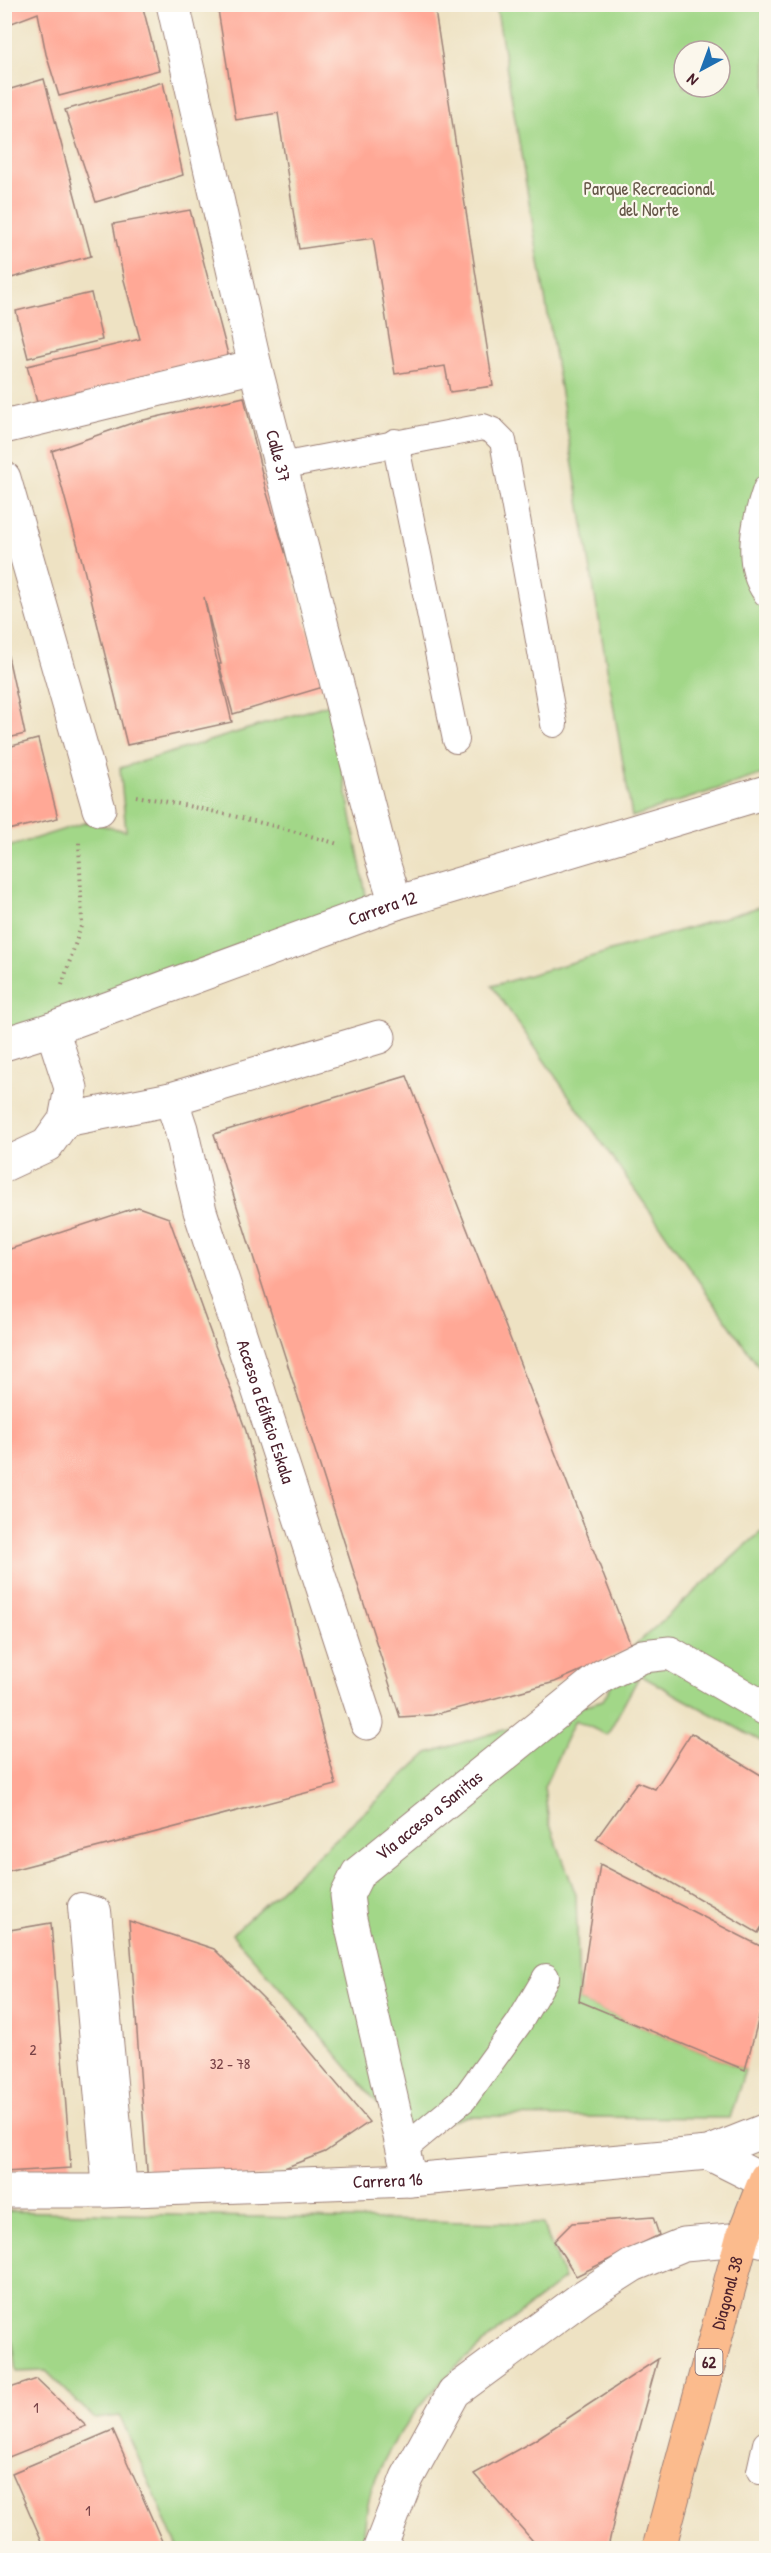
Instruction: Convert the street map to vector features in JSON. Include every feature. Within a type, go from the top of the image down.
[{"type":"main road","name":"Diagonal 38","points":[[659,2548],[754,2242],[766,2181]]},
{"type":"street","name":"Calle 37","points":[[172,4],[255,366],[382,859],[396,903]]},
{"type":"street","points":[[4,428],[255,366]]},
{"type":"street","points":[[4,478],[95,799]]},
{"type":"street","name":"Carrera 12","points":[[4,1044],[54,1037],[396,903],[766,792]]},
{"type":"street","points":[[4,1165],[47,1145],[65,1120],[71,1088],[54,1037]]},
{"type":"street","points":[[65,1120],[171,1099],[379,1037]]},
{"type":"street","name":"Acceso a Edificio Eskala","points":[[171,1099],[181,1129],[200,1211],[368,1723]]},
{"type":"street","name":"Vía acceso a Sanitas","points":[[410,2180],[405,2148],[350,1918],[347,1895],[358,1873],[602,1676],[643,1656],[670,1653],[766,1709]]},
{"type":"street","name":"Carrera 16","points":[[4,2191],[115,2190],[410,2180],[708,2153],[766,2130]]},
{"type":"street","points":[[708,2153],[766,2181]]},
{"type":"street","points":[[380,2548],[407,2478],[454,2392],[583,2297],[633,2265],[684,2244],[754,2242]]},
{"type":"lane","points":[[281,466],[395,442],[483,427],[493,430],[503,441],[554,724]]},
{"type":"lane","points":[[395,442],[456,740]]},
{"type":"lane","points":[[766,489],[759,511],[752,551],[762,588],[766,594]]},
{"type":"lane","points":[[81,1906],[98,1911],[115,2190],[81,1906]]},
{"type":"lane","points":[[405,2148],[464,2099],[519,2023],[546,1977]]},
{"type":"lane","points":[[760,2471],[766,2444]]},
{"type":"path","points":[[54,1037],[55,1003],[82,923],[81,870],[76,812],[95,799],[198,807],[263,823],[382,859]]},
{"type":"green space","name":"Parque Recreacional del Norte","points":[[496,5],[766,5],[766,773],[632,817]]},
{"type":"green space","points":[[330,704],[368,906],[5,1042],[5,848],[87,822],[126,831],[120,768]]},
{"type":"green space","points":[[766,905],[766,1377],[492,986]]},
{"type":"green space","points":[[766,1519],[766,1744],[640,1675],[607,1735],[575,1720],[544,1787],[549,1822],[576,1895],[579,2001],[745,2070],[730,2118],[468,2116],[405,2136],[232,1934],[428,1753],[603,1700],[632,1648],[764,1529]]},
{"type":"green space","points":[[4,2211],[543,2224],[564,2279],[480,2346],[429,2395],[407,2422],[388,2452],[373,2485],[367,2508],[362,2548],[178,2548],[120,2416],[95,2419],[46,2371],[17,2372],[5,2288]]},
{"type":"building","points":[[4,4],[142,4],[159,70],[59,96],[46,54],[38,13],[4,26]]},
{"type":"building","points":[[217,4],[434,4],[493,386],[450,392],[445,366],[395,374],[373,238],[299,249],[278,113],[236,120]]},
{"type":"building","points":[[44,79],[91,256],[4,280],[4,91]]},
{"type":"building","points":[[163,82],[183,175],[96,202],[65,110]]},
{"type":"building","points":[[190,210],[231,366],[40,413],[27,366],[140,339],[124,280],[113,224]]},
{"type":"building","points":[[91,293],[102,340],[28,358],[16,311]]},
{"type":"building","points":[[244,397],[266,490],[298,594],[323,687],[233,714],[204,597],[215,652],[232,722],[127,745],[82,561],[52,451],[135,422]]},
{"type":"building","points":[[4,638],[25,734],[4,739]]},
{"type":"building","points":[[38,739],[58,818],[4,831],[4,748]]},
{"type":"building","points":[[407,1076],[632,1648],[555,1682],[433,1715],[400,1717],[214,1134]]},
{"type":"building","points":[[138,1207],[169,1218],[246,1431],[336,1785],[4,1872],[4,1251]]},
{"type":"building","points":[[691,1733],[766,1778],[766,1920],[758,1933],[596,1839],[637,1782],[655,1789]]},
{"type":"building","points":[[600,1864],[766,1949],[766,1991],[745,2070],[579,2001]]},
{"type":"building","points":[[129,1921],[214,1949],[271,2006],[369,2122],[325,2152],[264,2176],[148,2184]]},
{"type":"building","points":[[51,1923],[71,2168],[4,2172],[4,1931]]},
{"type":"building","points":[[653,2217],[659,2235],[576,2276],[554,2241],[572,2223]]},
{"type":"building","points":[[658,2359],[616,2510],[608,2548],[539,2548],[474,2474],[533,2441]]},
{"type":"building","points":[[37,2379],[86,2426],[4,2459],[4,2390]]},
{"type":"building","points":[[113,2430],[165,2548],[45,2548],[12,2473]]}]
